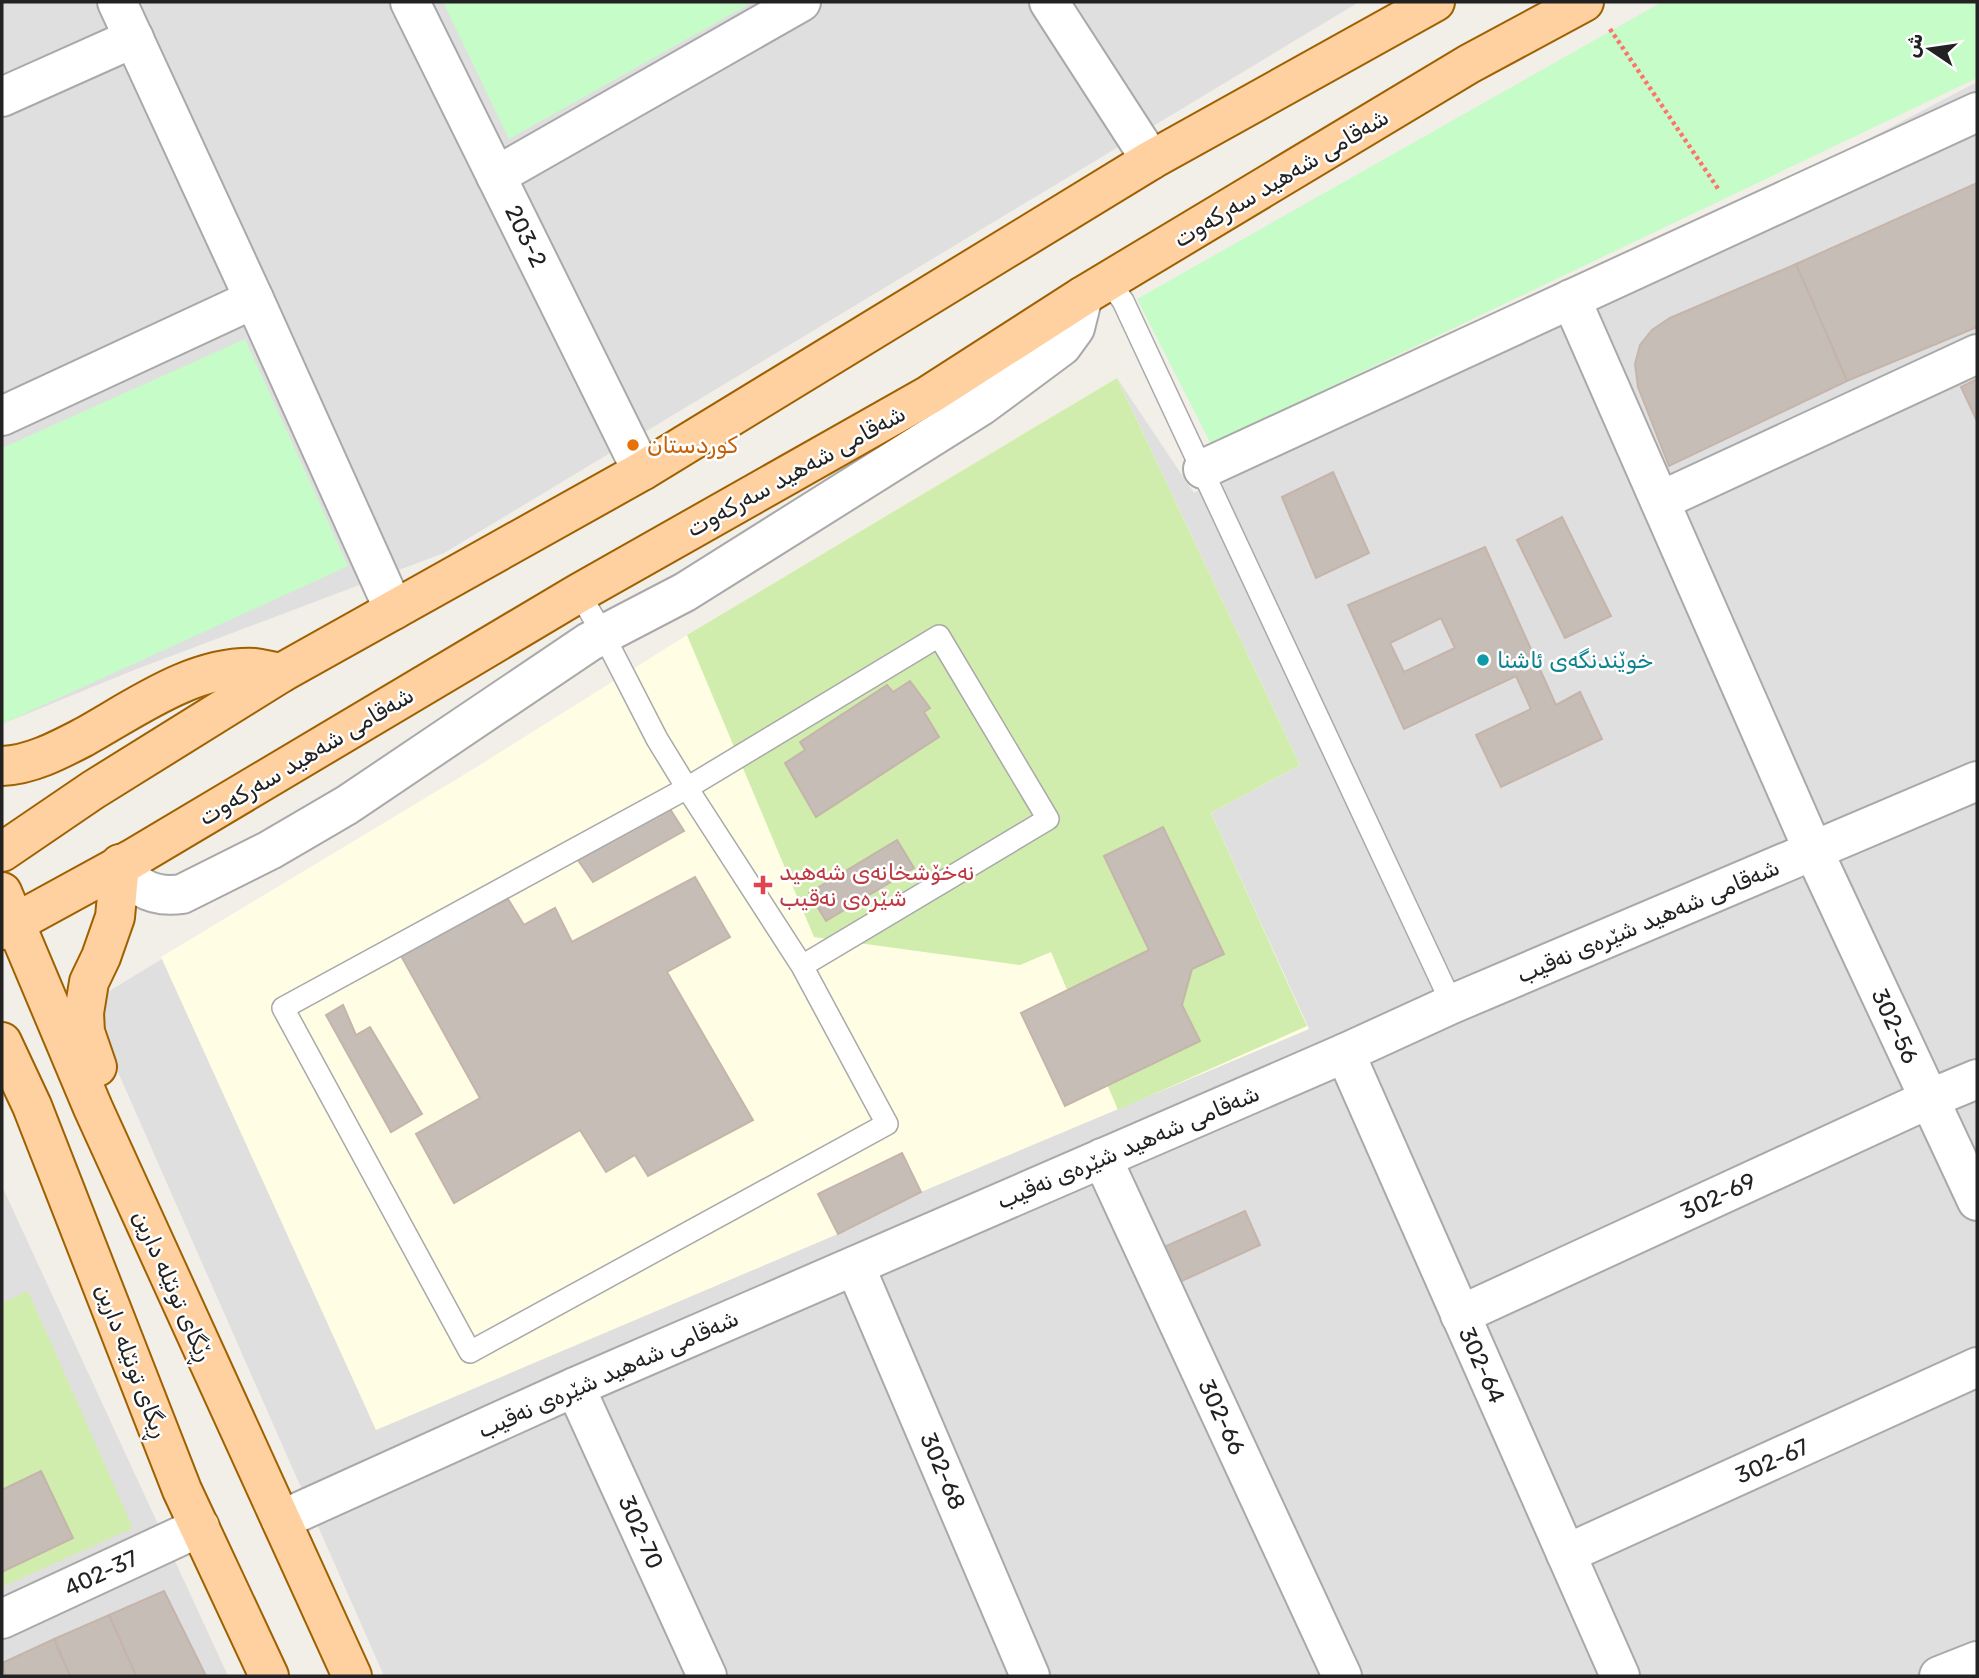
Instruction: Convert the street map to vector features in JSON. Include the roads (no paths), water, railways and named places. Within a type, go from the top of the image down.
[{"type":"main road","points":[[2,852],[93,790],[281,673],[642,471],[1151,160],[1412,7]]},
{"type":"main road","name":"شەقامی شەهید سەرکەوت","points":[[6,915],[120,864],[579,593],[929,396],[1096,289],[1469,64],[1595,12]]},
{"type":"main road","points":[[2,766],[16,765],[67,746],[177,686],[205,676],[254,668],[281,673]]},
{"type":"main road","points":[[113,1152],[118,1136],[118,1116],[90,1049],[84,1013],[89,982],[115,917],[120,864]]},
{"type":"main road","name":"ڕێگای تونێلە دارین","points":[[6,915],[352,1676]]},
{"type":"main road","name":"ڕیگای تونێلە دارین","points":[[2,1042],[11,1073],[43,1132],[182,1490],[269,1676]]},
{"type":"street","points":[[117,2],[394,610]]},
{"type":"street","name":"203-2","points":[[410,2],[642,471]]},
{"type":"street","points":[[496,176],[801,2]]},
{"type":"street","points":[[1049,2],[1151,160]]},
{"type":"street","points":[[2,97],[134,38]]},
{"type":"street","points":[[1203,469],[1977,112]]},
{"type":"street","points":[[120,864],[128,877],[152,894],[182,894],[270,850],[347,805],[603,634],[685,592],[981,406],[1062,346],[1096,289]]},
{"type":"street","points":[[2,416],[254,299]]},
{"type":"street","name":"302-56","points":[[1571,299],[1813,850],[1977,1201]]},
{"type":"street","points":[[1660,501],[1977,354]]},
{"type":"street","name":"شەقامی شەهید شێرەی نەقیب","points":[[281,1520],[575,1387],[1452,1004],[1977,781]]},
{"type":"street","name":"302-64","points":[[1345,1053],[1566,1554],[1607,1672]]},
{"type":"street","name":"302-69","points":[[1460,1315],[1977,1079]]},
{"type":"street","name":"302-66","points":[[1102,1158],[1342,1676]]},
{"type":"street","name":"302-68","points":[[855,1266],[1030,1676]]},
{"type":"street","name":"302-67","points":[[1566,1554],[1977,1367]]},
{"type":"street","name":"302-70","points":[[575,1387],[707,1676]]},
{"type":"street","name":"402-37","points":[[2,1619],[200,1527]]},
{"type":"lane","points":[[1096,289],[1123,301],[1452,1004]]},
{"type":"lane","points":[[579,593],[657,738],[687,788],[802,966],[887,1124],[470,1352],[283,1008],[687,788],[939,636],[1048,819],[802,966]]},
{"type":"place","name":"كوردستان","points":[[633,445]]},
{"type":"place","name":"خوێندنگەی ئاشنا","points":[[1483,660]]},
{"type":"place","name":"نەخۆشخانەی شەهید شێرەی نەقیب","points":[[763,885]]}]
